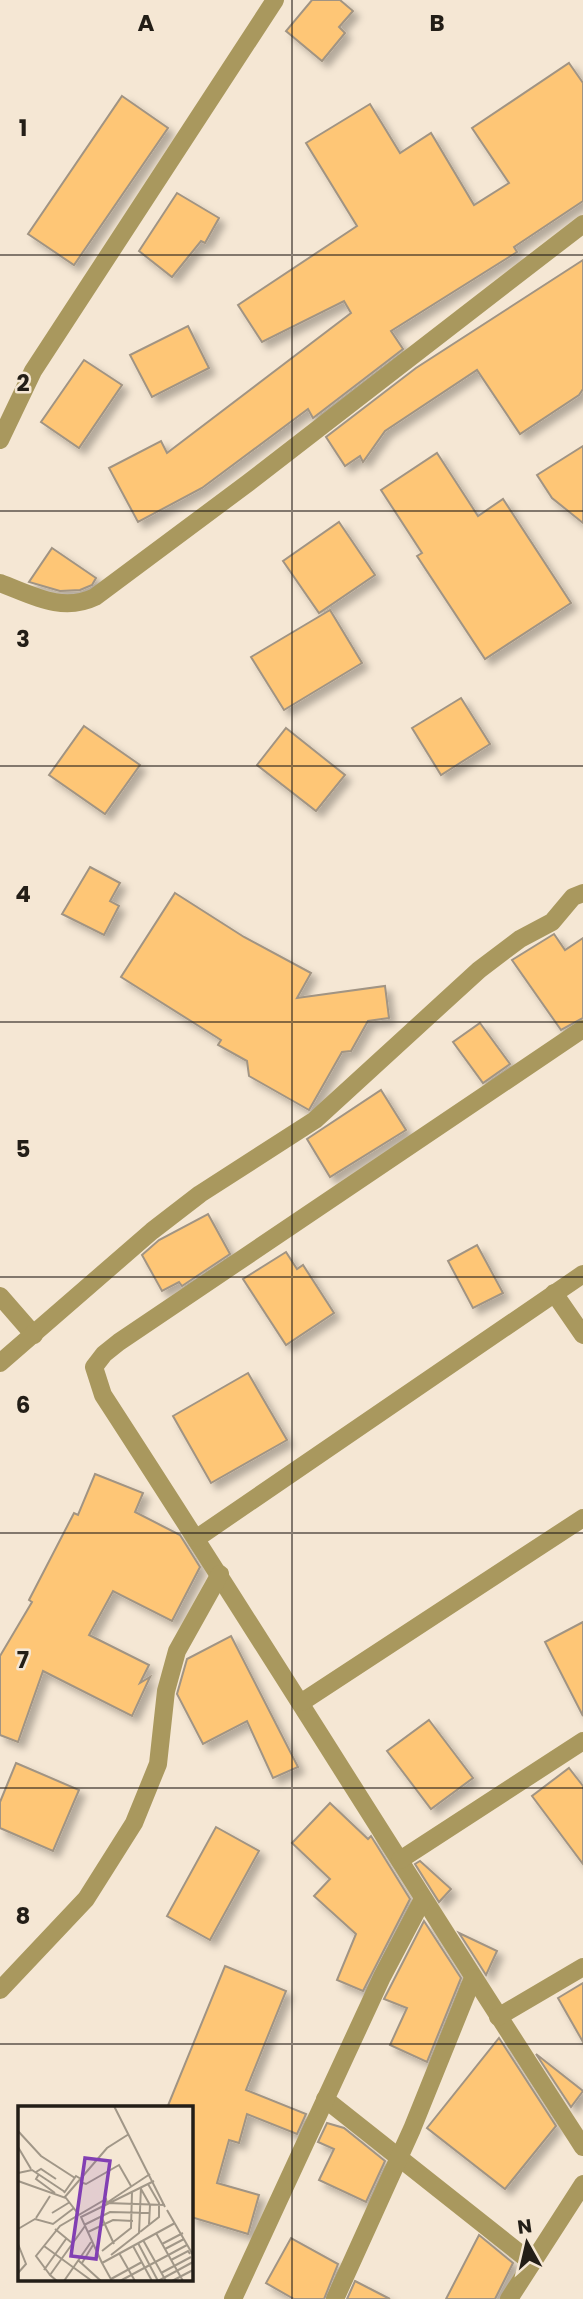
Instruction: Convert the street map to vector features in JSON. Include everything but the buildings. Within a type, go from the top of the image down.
[{"type":"street","points":[[0,440],[33,371],[275,0]]},
{"type":"street","points":[[0,583],[56,604],[71,605],[95,597],[248,484],[583,224]]},
{"type":"street","points":[[0,1363],[176,1213],[315,1120],[479,970],[520,939],[552,922],[573,897],[583,893]]},
{"type":"street","points":[[583,1029],[119,1342],[94,1367],[97,1384],[583,2147]]},
{"type":"street","points":[[197,1538],[583,1273]]},
{"type":"street","points":[[554,1293],[583,1335]]},
{"type":"street","points":[[0,1296],[34,1335]]},
{"type":"street","points":[[302,1702],[583,1518]]},
{"type":"street","points":[[0,1990],[86,1899],[134,1823],[158,1764],[166,1691],[177,1651],[220,1574]]},
{"type":"street","points":[[400,1860],[583,1741]]},
{"type":"street","points":[[233,2299],[382,1977],[423,1899]]},
{"type":"street","points":[[498,2017],[583,1967]]},
{"type":"street","points":[[335,2299],[398,2159],[473,1978]]},
{"type":"street","points":[[325,2099],[532,2263]]},
{"type":"street","points":[[509,2299],[583,2184]]}]
